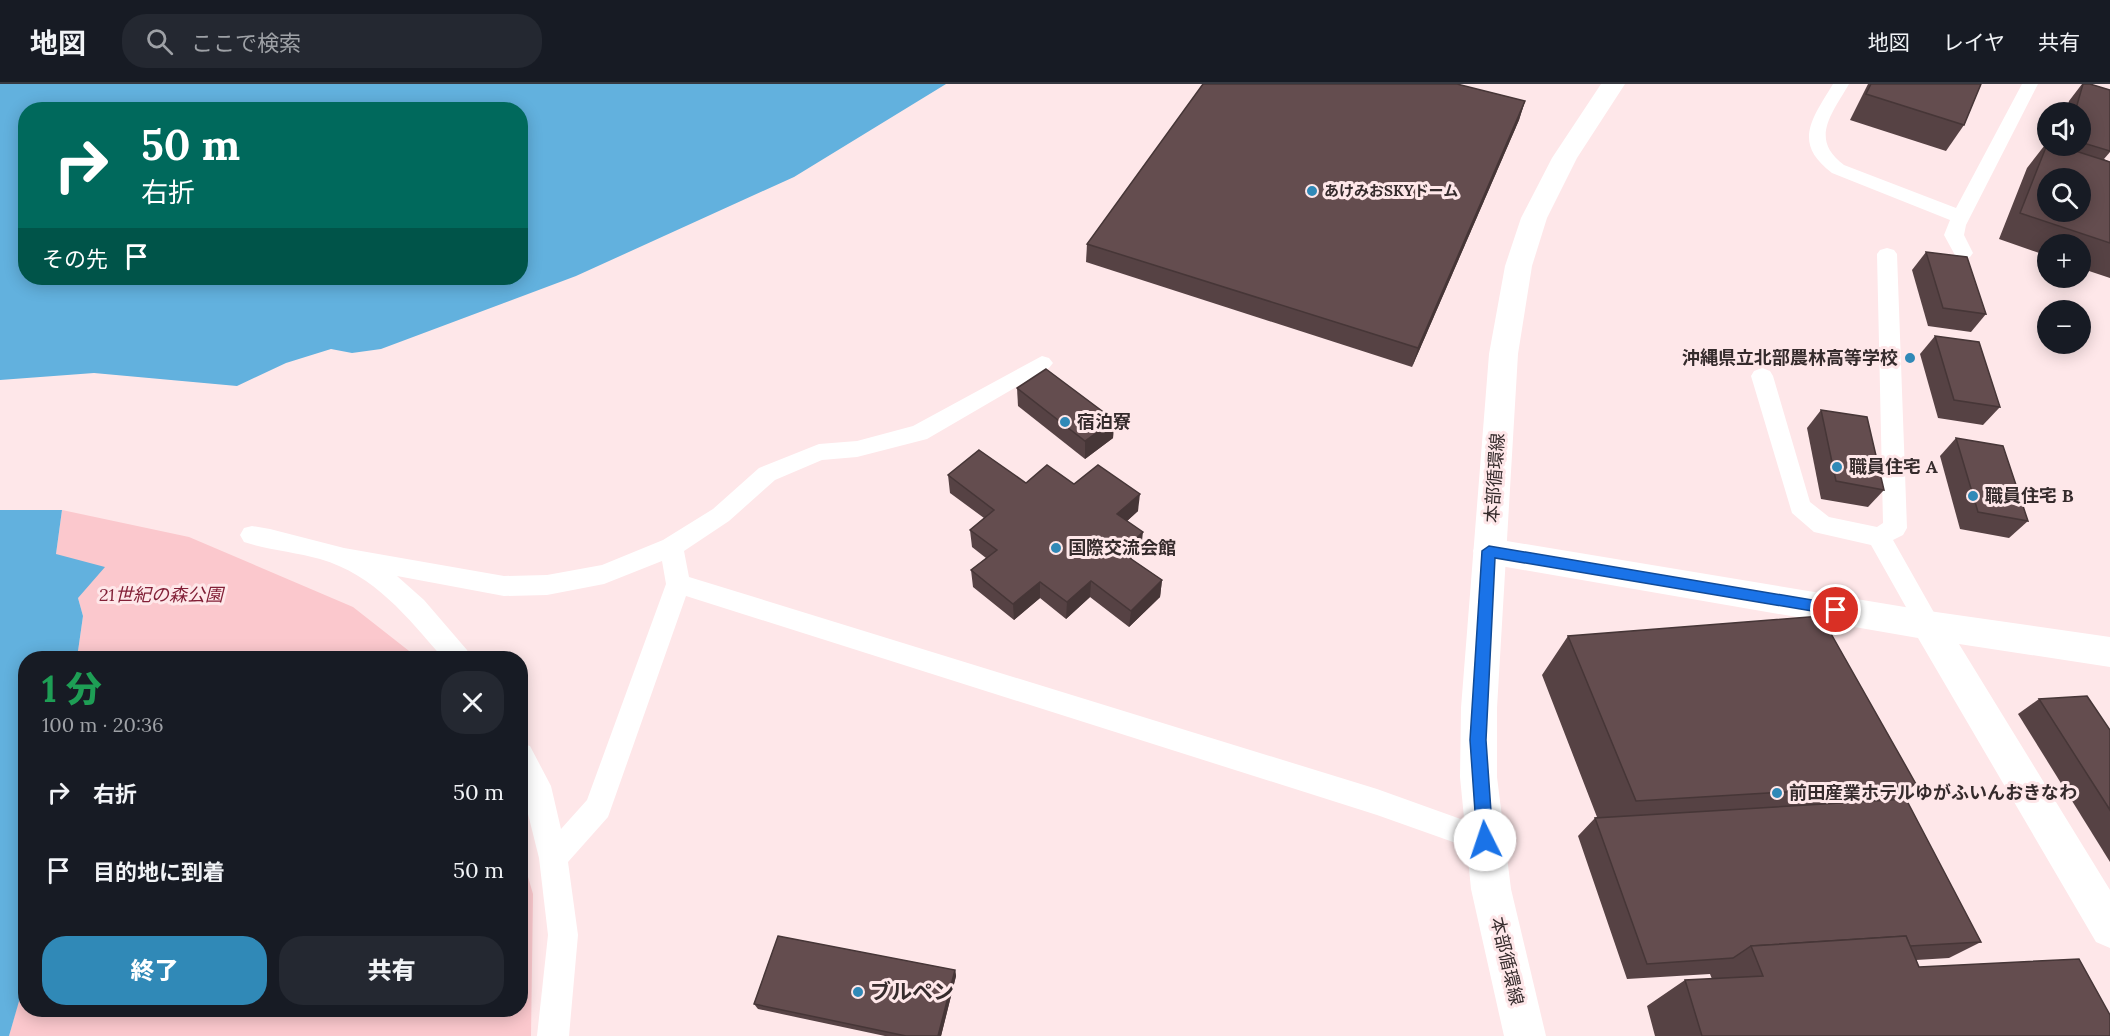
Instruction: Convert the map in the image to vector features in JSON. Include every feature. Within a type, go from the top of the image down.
[{"type":"main road","name":"本部循環線","points":[[1525,1036],[1502,950],[1485,840],[1478,740],[1504,351],[1519,263],[1527,235],[1544,198],[1580,133],[1613,84]]},
{"type":"main road","points":[[1489,551],[1929,625],[2110,652]]},
{"type":"main road","points":[[1929,625],[2110,926]]},
{"type":"lane","points":[[1841,84],[1818,126],[1816,143],[1822,157],[1838,169],[1961,217]]},
{"type":"lane","points":[[1963,253],[1954,235],[1961,217],[2030,84]]},
{"type":"lane","points":[[1762,376],[1800,507],[1822,525],[1879,537],[1895,528],[1887,254]]},
{"type":"lane","points":[[252,535],[295,542],[346,557],[504,586],[547,585],[604,574],[671,547],[722,514],[767,474],[819,452],[857,449],[919,433],[1042,363]]},
{"type":"lane","points":[[1879,537],[1929,625]]},
{"type":"lane","points":[[553,858],[598,808],[678,584],[671,547]]},
{"type":"lane","points":[[346,557],[386,580],[414,607],[452,651]]},
{"type":"lane","points":[[678,584],[1377,802],[1485,840]]},
{"type":"lane","points":[[528,770],[537,786],[553,858],[563,935],[553,1036]]},
{"type":"green space","name":"21世紀の森公園","points":[[62,510],[189,537],[353,607],[409,651],[78,651],[83,616],[78,598],[56,554]]},
{"type":"green space","points":[[528,877],[533,894],[531,1036],[9,1036],[18,1003],[18,1017],[528,1017]]},
{"type":"water","points":[[0,84],[946,84],[794,177],[576,276],[381,349],[352,353],[331,349],[286,363],[237,386],[94,373],[0,380]]},
{"type":"water","points":[[0,510],[62,510],[56,554],[105,567],[78,598],[83,616],[78,651],[18,651],[18,1005],[9,1036],[0,1036]]},
{"type":"building","name":"あけみおSKYドーム","points":[[1203,84],[1457,84],[1525,101],[1418,348],[1087,244]]},
{"type":"building","points":[[1871,84],[1981,84],[1964,125],[1866,94]]},
{"type":"building","points":[[2083,84],[2110,90],[2110,151],[2091,145],[2091,102],[2078,102]]},
{"type":"building","points":[[2042,156],[2091,156],[2110,162],[2110,243],[2091,237],[2091,234],[2083,234],[2047,222],[2091,222],[2091,168],[2038,168]]},
{"type":"building","points":[[2037,170],[2037,219],[2020,213]]},
{"type":"building","points":[[1926,252],[1967,257],[1986,314],[1943,308]]},
{"type":"building","points":[[1935,336],[1979,342],[2000,407],[1954,400]]},
{"type":"building","points":[[1046,369],[1114,420],[1085,441],[1017,388]]},
{"type":"building","points":[[1821,410],[1867,417],[1884,490],[1836,481]]},
{"type":"building","points":[[1956,438],[2003,446],[2028,521],[1978,512]]},
{"type":"building","name":"国際交流会館","points":[[979,450],[1026,483],[1047,465],[1074,484],[1098,465],[1140,494],[1117,514],[1143,532],[1121,552],[1162,580],[1131,611],[1091,581],[1067,602],[1040,582],[1013,604],[971,570],[997,550],[970,530],[994,510],[948,475]]},
{"type":"building","points":[[1821,616],[1916,784],[1636,801],[1568,636]]},
{"type":"building","points":[[2087,696],[2110,730],[2110,810],[2039,699]]},
{"type":"building","points":[[1906,799],[1981,942],[1910,946],[1906,936],[1751,946],[1733,958],[1647,964],[1595,818]]},
{"type":"building","name":"ブルペン","points":[[778,936],[955,970],[938,1036],[906,1036],[754,1004]]},
{"type":"building","points":[[1906,936],[1919,967],[2079,959],[2110,1015],[2110,1036],[1702,1036],[1685,980],[1763,976],[1751,946]]},
{"type":"place","name":"あけみおSKYドーム","points":[[1312,191]]},
{"type":"place","name":"沖縄県立北部農林高等学校","points":[[1910,358]]},
{"type":"place","name":"宿泊寮","points":[[1065,422]]},
{"type":"place","name":"職員住宅 A","points":[[1837,467]]},
{"type":"place","name":"職員住宅 B","points":[[1973,496]]},
{"type":"place","name":"国際交流会館","points":[[1056,548]]},
{"type":"place","name":"前田産業ホテルゆがふいんおきなわ","points":[[1777,793]]},
{"type":"place","name":"ブルペン","points":[[858,992]]},
{"type":"route","points":[[1485,840],[1478,740],[1489,551],[1836,610]]}]
